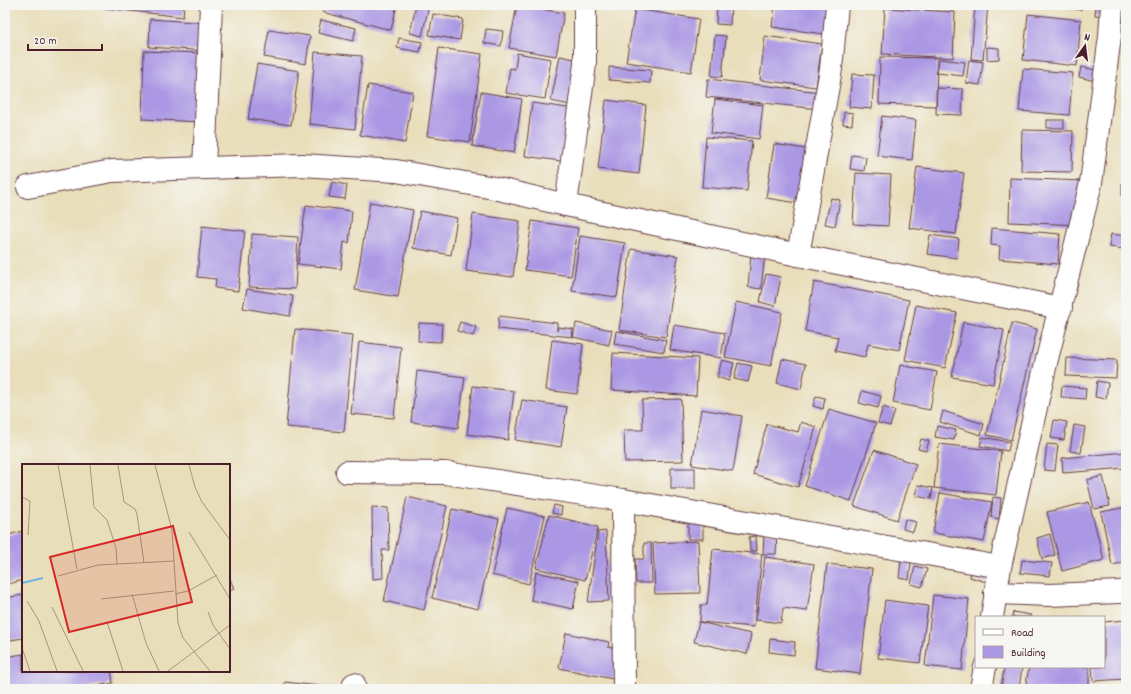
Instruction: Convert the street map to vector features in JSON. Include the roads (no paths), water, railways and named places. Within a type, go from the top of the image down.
[{"type":"street","points":[[204,168],[211,5]]},
{"type":"street","points":[[566,205],[585,64],[585,5]]},
{"type":"street","points":[[798,255],[831,69],[837,5]]},
{"type":"street","points":[[992,616],[1000,567],[1046,363],[1061,308],[1091,183],[1110,36],[1112,5]]},
{"type":"street","points":[[28,187],[112,172],[302,165],[396,171],[494,188],[798,255],[1061,308]]},
{"type":"street","points":[[347,472],[445,473],[623,500],[1000,567]]},
{"type":"street","points":[[623,500],[624,689]]},
{"type":"street","points":[[995,593],[1050,595],[1126,591]]},
{"type":"street","points":[[981,689],[984,668]]}]
